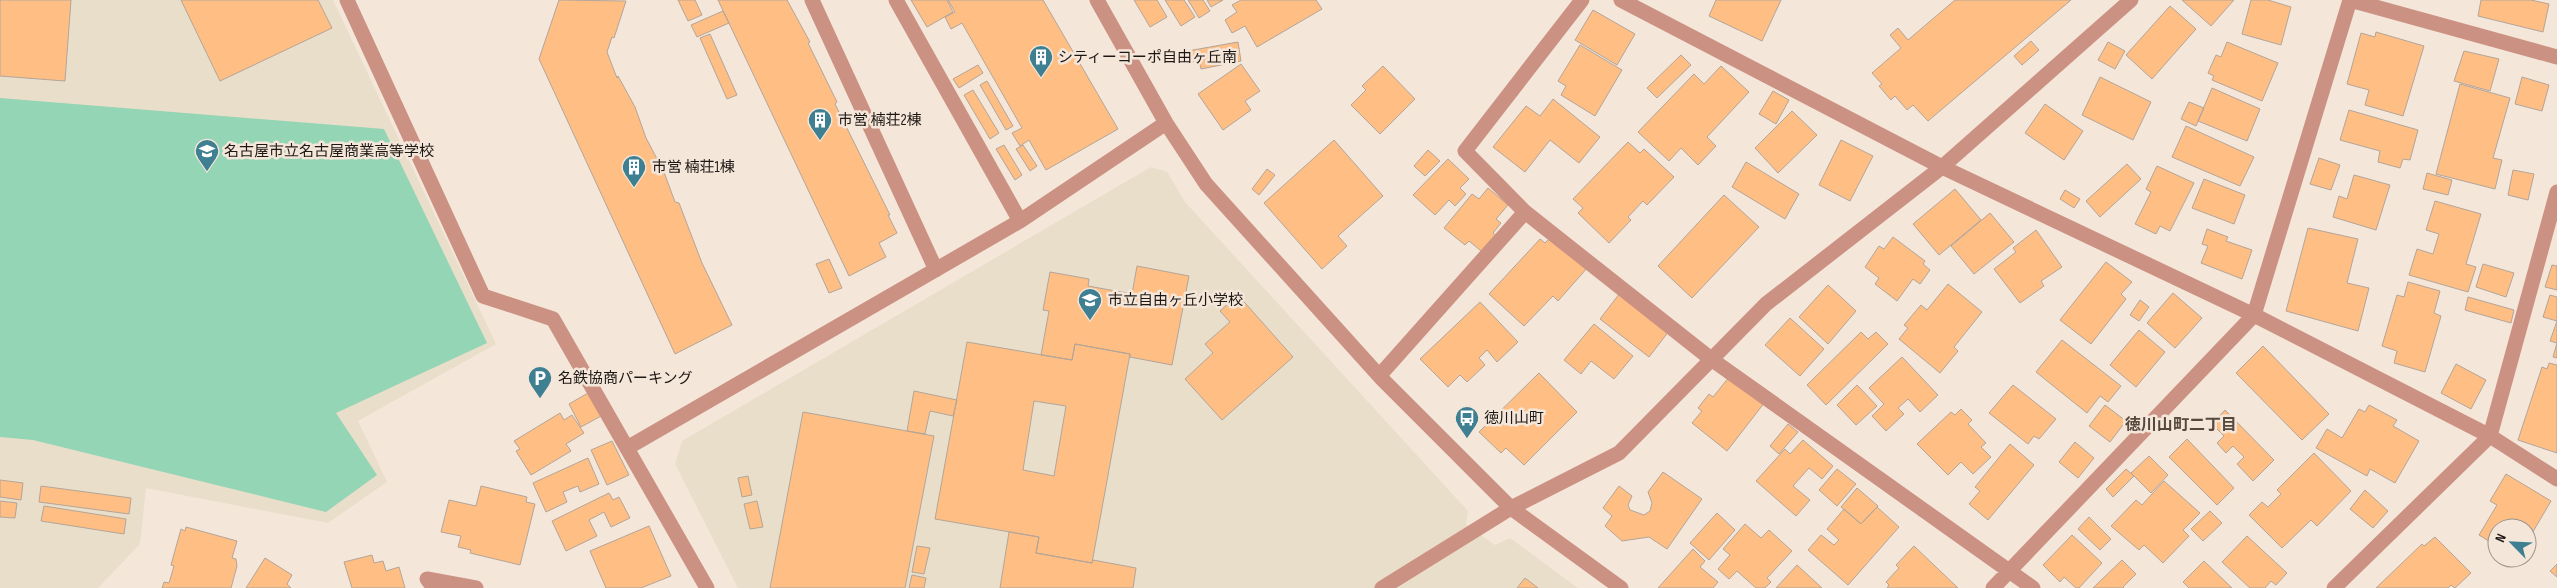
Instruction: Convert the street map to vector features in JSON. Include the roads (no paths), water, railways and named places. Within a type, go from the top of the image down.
[{"type":"street","points":[[346,0],[483,296],[553,319],[707,588]]},
{"type":"street","points":[[812,0],[936,270]]},
{"type":"street","points":[[896,0],[1020,221]]},
{"type":"street","points":[[1097,0],[1166,123],[1206,184],[1380,376],[1511,508],[1621,588]]},
{"type":"street","points":[[1582,0],[1465,151],[1525,212],[1711,360],[2011,570],[2033,588]]},
{"type":"street","points":[[1621,0],[1942,168],[2254,315],[2490,436],[2557,479]]},
{"type":"street","points":[[1382,588],[1511,508],[1619,453],[1766,304],[1942,168],[2131,0]]},
{"type":"street","points":[[1993,588],[2254,315],[2350,0],[2557,57]]},
{"type":"street","points":[[627,448],[1020,221],[1166,123]]},
{"type":"street","points":[[2334,588],[2490,436],[2557,192]]},
{"type":"street","points":[[1380,376],[1525,212]]},
{"type":"street","points":[[434,588],[427,579],[476,588]]},
{"type":"place","name":"シティーコーポ自由ヶ丘南","points":[[1041,78]]},
{"type":"place","name":"市営 楠荘2棟","points":[[820,141]]},
{"type":"place","name":"名古屋市立名古屋商業高等学校","points":[[207,172]]},
{"type":"place","name":"市営 楠荘1棟","points":[[634,188]]},
{"type":"place","name":"市立自由ヶ丘小学校","points":[[1090,321]]},
{"type":"place","name":"名鉄協商パーキング","points":[[540,399]]},
{"type":"place","name":"徳川山町","points":[[1467,439]]},
{"type":"district","name":"徳川山町二丁目","points":[[2181,425]]}]
